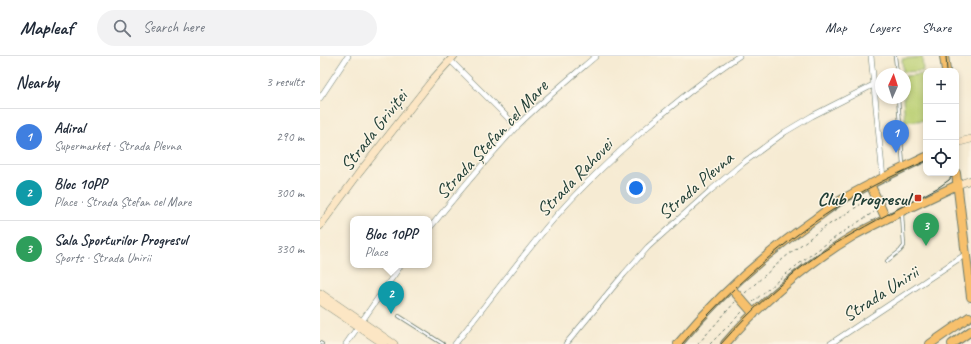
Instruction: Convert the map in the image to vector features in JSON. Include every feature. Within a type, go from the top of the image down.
[{"type":"main road","points":[[944,56],[946,68]]},
{"type":"main road","name":"Strada Griviței","points":[[320,226],[359,173],[450,57]]},
{"type":"main road","points":[[959,142],[971,139]]},
{"type":"main road","points":[[678,344],[731,288],[799,230],[843,199],[923,158]]},
{"type":"main road","points":[[956,176],[971,297]]},
{"type":"main road","points":[[725,344],[754,314],[783,288],[811,265],[852,237],[902,211],[971,180]]},
{"type":"main road","points":[[870,184],[886,219]]},
{"type":"main road","points":[[731,288],[754,314]]},
{"type":"main road","points":[[320,293],[384,344]]},
{"type":"main road","points":[[320,301],[394,344]]},
{"type":"main road","points":[[970,317],[968,324],[971,328]]},
{"type":"main road","points":[[930,344],[970,317]]},
{"type":"main road","points":[[952,344],[971,331]]},
{"type":"street","points":[[320,98],[348,56]]},
{"type":"street","name":"Strada Ștefan cel Mare","points":[[432,225],[453,199],[517,127],[556,90],[596,56]]},
{"type":"street","name":"Strada Rahovei","points":[[455,344],[536,240],[580,190],[622,149],[676,102],[704,80],[739,56]]},
{"type":"street","points":[[871,56],[883,178]]},
{"type":"street","points":[[450,57],[517,127]]},
{"type":"street","name":"Strada Plevna","points":[[566,344],[648,247],[671,224],[732,172],[768,144],[798,124],[873,85]]},
{"type":"street","name":"Strada Unirii","points":[[830,344],[966,254]]},
{"type":"street","points":[[346,344],[399,268]]},
{"type":"lane","points":[[895,56],[896,68]]},
{"type":"lane","points":[[898,104],[903,168]]},
{"type":"lane","points":[[887,261],[904,246],[902,211]]},
{"type":"lane","points":[[399,316],[443,344]]},
{"type":"path","points":[[698,344],[739,298],[784,258],[819,230],[875,196]]},
{"type":"green space","points":[[922,57],[923,71],[911,72],[911,68],[903,68],[902,59]]},
{"type":"green space","points":[[923,74],[923,120],[905,122],[904,104],[911,104],[911,75]]},
{"type":"tram line","points":[[946,56],[947,68]]},
{"type":"tram line","points":[[682,344],[719,304],[759,266],[802,231],[866,190],[923,162]]},
{"type":"tram line","points":[[721,344],[769,295],[808,262],[822,252],[880,218],[939,187],[952,176]]},
{"type":"place","name":"Adiral","points":[[896,153]]},
{"type":"place","name":"Club Progresul","points":[[918,198]]},
{"type":"place","name":"Sala Sporturilor Progresul","points":[[926,246]]},
{"type":"place","name":"Bloc 10PP","points":[[391,314]]}]
